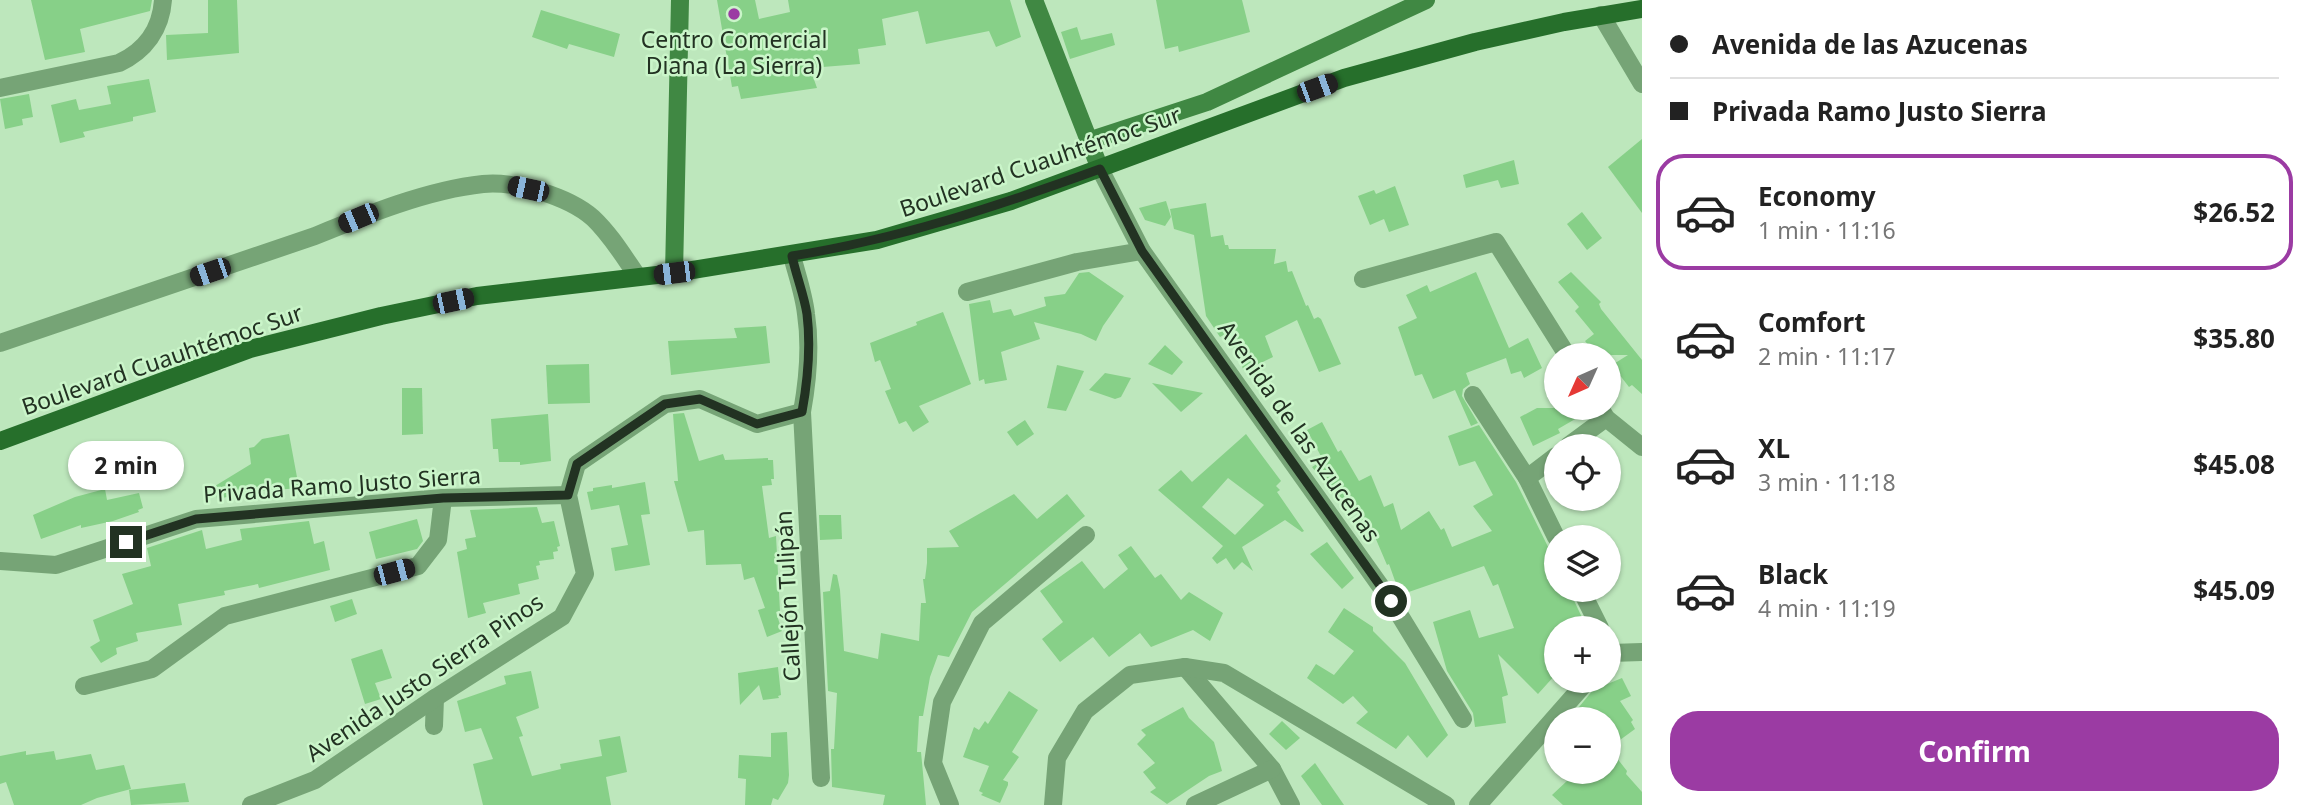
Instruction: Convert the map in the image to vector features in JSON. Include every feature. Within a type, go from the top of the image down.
[{"type":"main road","name":"Boulevard Cuauhtémoc Sur","points":[[0,441],[250,349],[381,316],[477,296],[674,273],[856,245],[1011,201],[1355,75],[1475,42],[1642,9]]},
{"type":"street","points":[[0,88],[119,63],[132,57],[151,37],[162,13],[163,0]]},
{"type":"street","points":[[674,273],[680,0]]},
{"type":"street","points":[[1034,0],[1100,169]]},
{"type":"street","points":[[1088,141],[1207,102],[1426,0]]},
{"type":"street","points":[[1601,15],[1642,84]]},
{"type":"street","name":"Avenida de las Azucenas","points":[[1100,169],[1142,251],[1391,601],[1463,719]]},
{"type":"street","points":[[0,343],[315,236],[358,218],[447,190],[485,184],[543,192],[569,202],[591,216],[608,233],[638,277]]},
{"type":"street","points":[[1363,279],[1496,242],[1559,343]]},
{"type":"street","points":[[967,292],[1077,262],[1142,251]]},
{"type":"street","points":[[568,495],[577,464],[665,404],[700,399],[757,424],[802,412],[808,376],[809,346],[806,313],[792,256]]},
{"type":"street","points":[[1473,395],[1527,478],[1550,525]]},
{"type":"street","name":"Callejón Tulipán","points":[[802,412],[821,778]]},
{"type":"street","points":[[1581,434],[1596,420]]},
{"type":"street","points":[[1611,420],[1642,447]]},
{"type":"street","points":[[1527,478],[1544,465]]},
{"type":"street","name":"Privada Ramo Justo Sierra","points":[[0,561],[56,565],[196,519],[443,498],[568,495]]},
{"type":"street","name":"Avenida Justo Sierra Pinos","points":[[251,805],[314,780],[562,617],[585,574],[568,495]]},
{"type":"street","points":[[84,686],[152,668],[225,616],[418,566],[438,540],[443,498]]},
{"type":"street","points":[[950,805],[933,763],[942,702],[982,623],[1086,535]]},
{"type":"street","points":[[1621,652],[1642,652]]},
{"type":"street","points":[[1185,667],[1272,769],[1291,805]]},
{"type":"street","points":[[1053,805],[1057,758],[1084,711],[1130,675],[1185,667],[1224,673],[1446,805]]},
{"type":"street","points":[[1478,805],[1576,693]]},
{"type":"street","points":[[434,726],[435,698]]},
{"type":"street","points":[[1195,805],[1272,769]]},
{"type":"building","points":[[31,0],[152,0],[150,11],[80,29],[85,52],[45,60]]},
{"type":"building","points":[[208,0],[237,0],[239,53],[167,60],[166,35],[208,33]]},
{"type":"building","points":[[717,0],[755,0],[759,19],[790,12],[788,0],[1010,0],[1021,37],[996,47],[989,31],[926,44],[918,11],[882,19],[886,45],[858,49],[860,64],[810,68],[817,88],[741,99],[738,86],[732,87]]},
{"type":"building","points":[[1156,0],[1242,0],[1250,32],[1179,52],[1178,46],[1165,49]]},
{"type":"building","points":[[541,10],[620,34],[614,57],[569,44],[567,49],[532,37]]},
{"type":"building","points":[[1077,27],[1081,40],[1112,33],[1115,45],[1070,59],[1061,32]]},
{"type":"building","points":[[149,79],[156,112],[133,117],[133,121],[83,132],[85,137],[60,143],[51,105],[76,99],[79,110],[111,104],[107,86]]},
{"type":"building","points":[[29,94],[33,117],[22,119],[23,125],[5,129],[0,99]]},
{"type":"building","points":[[1642,139],[1642,213],[1608,167]]},
{"type":"building","points":[[1514,160],[1519,184],[1501,188],[1498,180],[1466,188],[1463,175]]},
{"type":"building","points":[[1395,186],[1409,225],[1389,232],[1384,219],[1370,225],[1358,196],[1374,190],[1376,194]]},
{"type":"building","points":[[1166,201],[1171,217],[1165,226],[1145,220],[1139,208]]},
{"type":"building","points":[[1206,203],[1211,237],[1223,235],[1225,245],[1228,245],[1229,249],[1276,249],[1274,264],[1286,261],[1288,272],[1292,271],[1306,306],[1308,305],[1314,319],[1321,319],[1341,364],[1319,372],[1297,320],[1265,336],[1273,357],[1244,371],[1227,333],[1220,337],[1206,316],[1194,235],[1174,229],[1170,209]]},
{"type":"building","points":[[1582,212],[1602,238],[1587,250],[1567,224]]},
{"type":"building","points":[[1089,272],[1124,296],[1096,341],[1081,334],[1034,322],[1040,339],[1001,352],[1007,380],[985,384],[984,379],[979,381],[969,304],[990,300],[993,313],[1011,309],[1014,316],[1046,306],[1044,297],[1065,294],[1079,273]]},
{"type":"building","points":[[1476,272],[1509,348],[1528,338],[1542,368],[1524,378],[1521,371],[1511,374],[1506,358],[1466,373],[1470,384],[1463,389],[1462,396],[1478,423],[1471,426],[1455,390],[1433,399],[1422,374],[1415,376],[1398,327],[1417,318],[1406,295],[1427,285],[1430,292]]},
{"type":"building","points":[[1571,272],[1601,302],[1601,309],[1642,360],[1642,394],[1632,385],[1629,387],[1621,377],[1621,359],[1628,355],[1621,355],[1621,343],[1585,341],[1594,334],[1575,311],[1579,307],[1558,282]]},
{"type":"building","points":[[943,312],[971,384],[919,406],[929,422],[913,432],[906,421],[899,424],[885,391],[891,389],[880,360],[875,362],[870,343]]},
{"type":"building","points":[[766,326],[770,363],[671,375],[668,341],[737,338],[734,328]]},
{"type":"building","points":[[1165,345],[1183,362],[1172,375],[1148,364]]},
{"type":"building","points":[[589,364],[590,403],[548,404],[546,365]]},
{"type":"building","points":[[1057,365],[1084,371],[1066,411],[1047,408]]},
{"type":"building","points":[[1105,373],[1131,378],[1121,397],[1115,399],[1089,390]]},
{"type":"building","points":[[1152,383],[1203,393],[1181,412]]},
{"type":"building","points":[[402,388],[422,388],[423,434],[402,435]]},
{"type":"building","points":[[1537,408],[1544,408],[1544,420],[1574,420],[1558,429],[1558,434],[1544,434],[1544,441],[1533,446],[1520,417]]},
{"type":"building","points":[[684,413],[699,461],[723,454],[725,460],[773,460],[772,485],[762,486],[769,538],[776,536],[780,611],[776,612],[782,631],[767,637],[758,610],[765,608],[754,577],[744,580],[741,564],[706,565],[704,530],[688,532],[674,481],[678,481],[673,414]]},
{"type":"building","points":[[548,414],[551,461],[520,465],[520,462],[499,462],[498,449],[493,449],[491,419]]},
{"type":"building","points":[[1025,420],[1034,434],[1017,446],[1007,432]]},
{"type":"building","points":[[1322,422],[1338,452],[1341,450],[1359,481],[1371,475],[1384,507],[1393,503],[1401,530],[1429,511],[1441,530],[1444,528],[1452,547],[1492,531],[1473,506],[1493,495],[1475,461],[1459,466],[1448,436],[1479,425],[1516,482],[1544,539],[1544,602],[1575,602],[1581,616],[1544,616],[1544,687],[1538,694],[1498,654],[1508,695],[1502,697],[1506,723],[1475,727],[1473,713],[1447,671],[1433,622],[1470,610],[1479,638],[1514,628],[1498,584],[1493,586],[1484,566],[1400,595],[1389,564],[1387,565],[1375,537],[1370,539],[1351,498],[1340,503],[1312,467],[1323,460],[1307,430]]},
{"type":"building","points":[[289,434],[299,488],[252,492],[217,499],[215,486],[251,464],[249,448],[262,439]]},
{"type":"building","points":[[1246,434],[1281,481],[1276,486],[1280,490],[1277,492],[1304,531],[1285,520],[1242,547],[1253,571],[1242,562],[1234,570],[1226,558],[1217,564],[1212,558],[1223,546],[1158,490],[1181,470],[1192,482]],"holes":[[[1228,478],[1264,505],[1235,535],[1202,507]]]},
{"type":"building","points":[[645,482],[650,514],[641,515],[650,565],[615,571],[611,548],[628,545],[619,505],[591,510],[587,492],[593,491],[593,488],[612,485],[612,488]]},
{"type":"building","points":[[105,489],[107,500],[139,493],[143,508],[113,521],[81,528],[81,525],[41,539],[33,515],[75,497]]},
{"type":"building","points":[[1014,494],[1037,519],[1067,494],[1085,516],[972,612],[949,657],[938,655],[930,677],[923,716],[919,716],[917,752],[921,752],[926,805],[883,805],[885,795],[832,787],[831,749],[834,749],[837,693],[828,691],[823,592],[830,591],[833,574],[837,575],[840,590],[844,651],[878,659],[881,633],[919,641],[921,603],[926,603],[923,579],[927,548],[959,547],[949,531]]},
{"type":"building","points":[[537,507],[542,523],[554,521],[560,546],[557,547],[558,551],[553,552],[554,559],[539,561],[540,565],[536,566],[539,579],[518,584],[520,594],[483,603],[486,613],[468,618],[457,552],[467,549],[465,539],[476,537],[470,510]]},
{"type":"building","points":[[819,515],[841,515],[842,539],[820,540]]},
{"type":"building","points":[[417,519],[423,541],[417,549],[376,559],[369,532]]},
{"type":"building","points":[[309,521],[314,544],[324,541],[330,570],[259,588],[258,584],[224,591],[225,595],[178,604],[182,625],[136,633],[138,641],[116,648],[117,654],[101,663],[90,647],[100,641],[93,620],[133,604],[122,574],[151,566],[147,548],[202,530],[206,549],[242,540],[240,529]]},
{"type":"building","points":[[1327,542],[1354,578],[1342,589],[1310,554]]},
{"type":"building","points":[[1131,546],[1155,578],[1161,574],[1181,600],[1189,592],[1223,613],[1210,641],[1193,630],[1151,647],[1140,633],[1109,657],[1093,637],[1060,662],[1042,639],[1063,622],[1040,591],[1082,561],[1104,589],[1128,569],[1118,555]]},
{"type":"building","points":[[352,599],[357,614],[335,622],[330,606]]},
{"type":"building","points":[[1344,608],[1373,627],[1373,631],[1405,663],[1448,735],[1427,758],[1408,735],[1396,749],[1356,723],[1368,712],[1353,696],[1343,704],[1307,678],[1316,664],[1334,675],[1354,651],[1328,632]]},
{"type":"building","points":[[382,649],[392,678],[375,683],[381,699],[365,704],[351,659]]},
{"type":"building","points":[[778,667],[779,698],[763,700],[759,685],[740,705],[738,673]]},
{"type":"building","points":[[531,671],[539,708],[516,717],[523,736],[519,737],[532,776],[561,769],[560,764],[602,756],[599,740],[620,736],[627,772],[606,777],[611,805],[483,805],[473,764],[493,759],[481,728],[465,732],[457,701],[506,684],[504,676]]},
{"type":"building","points":[[1621,678],[1631,696],[1620,701],[1633,720],[1631,722],[1635,729],[1621,739],[1621,707],[1579,707],[1591,693],[1621,693]]},
{"type":"building","points":[[1009,691],[1038,710],[1012,752],[1019,757],[1003,780],[1008,782],[1008,785],[1000,803],[981,795],[983,793],[979,791],[989,766],[963,757],[974,727],[979,730],[985,721],[988,724]]},
{"type":"building","points":[[1183,707],[1189,718],[1214,742],[1222,771],[1209,776],[1167,804],[1150,792],[1156,788],[1143,772],[1155,763],[1137,744],[1146,735],[1141,730]]},
{"type":"building","points":[[1282,721],[1300,738],[1286,750],[1269,734]]},
{"type":"building","points":[[787,732],[788,783],[778,800],[773,798],[771,805],[745,805],[746,779],[738,778],[739,755],[771,757],[771,733]]},
{"type":"building","points":[[26,751],[26,755],[54,751],[56,760],[91,754],[96,770],[124,765],[131,789],[81,805],[14,805],[6,782],[0,784],[0,756]]},
{"type":"building","points":[[1315,763],[1344,805],[1322,805],[1301,776]]},
{"type":"building","points":[[1621,763],[1627,771],[1626,774],[1642,792],[1642,805],[1563,805],[1552,795],[1564,784],[1621,784]]},
{"type":"building","points":[[185,783],[189,802],[131,805],[129,790]]},
{"type":"place","name":"Centro Comercial Diana (La Sierra)","points":[[734,14]]},
{"type":"route","points":[[126,542],[196,519],[443,498],[568,495],[577,464],[665,404],[700,399],[757,424],[802,412],[808,376],[809,346],[806,313],[792,256],[877,240],[949,220],[1100,169],[1125,223],[1142,251],[1391,601]]}]
